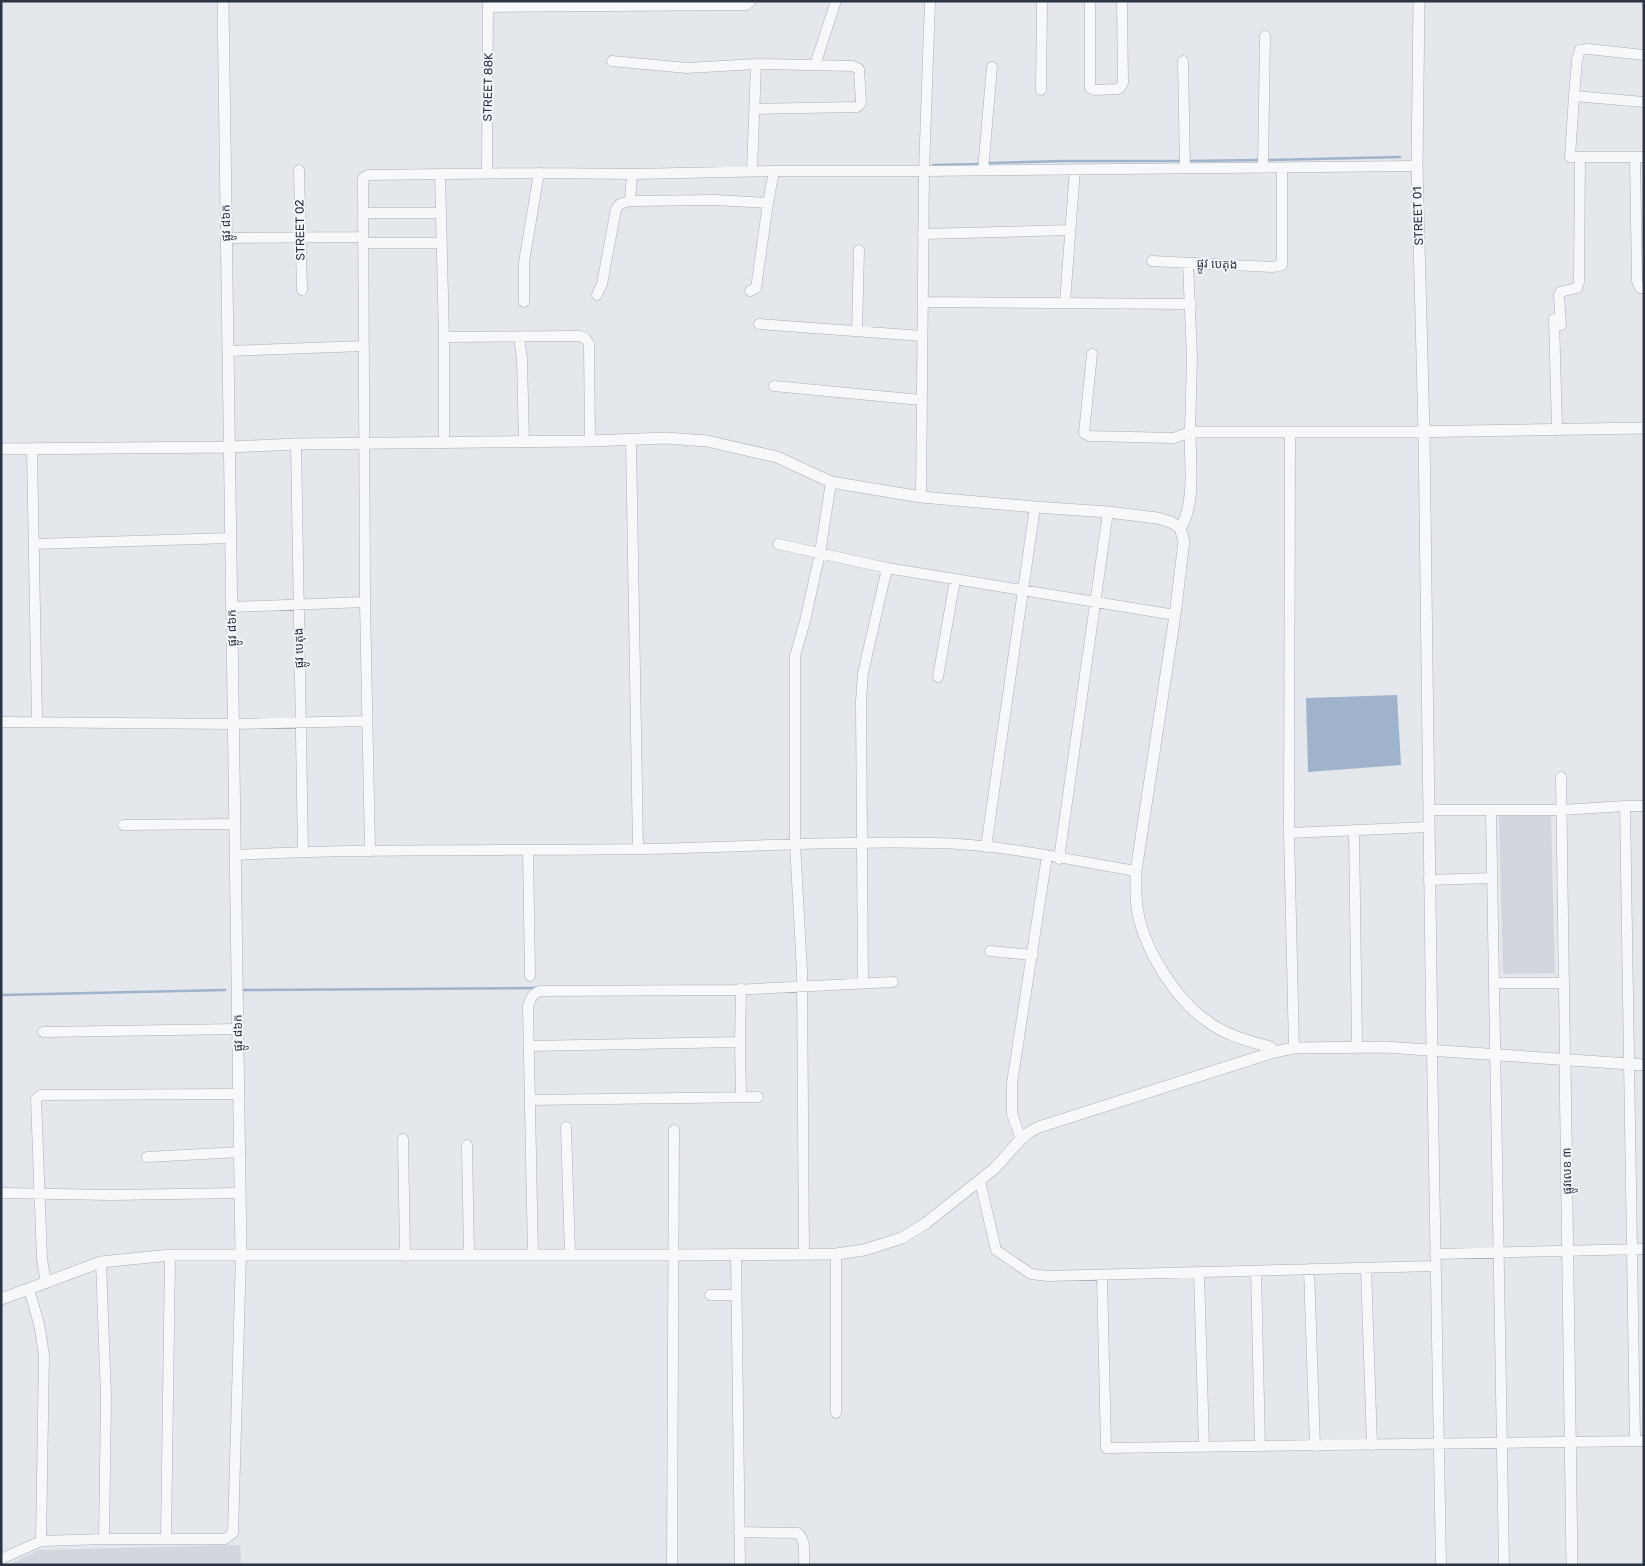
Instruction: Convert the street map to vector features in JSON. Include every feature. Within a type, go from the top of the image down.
[{"type":"street","name":"ផ្លូវ ៨៦ក","points":[[223,1],[241,1255]]},
{"type":"street","points":[[489,4],[746,5],[751,1]]},
{"type":"street","points":[[815,65],[836,1]]},
{"type":"street","points":[[921,497],[924,171],[930,1]]},
{"type":"street","points":[[1041,90],[1042,1]]},
{"type":"street","points":[[1090,1],[1090,88],[1095,90],[1117,89],[1120,88],[1122,83],[1122,1]]},
{"type":"street","name":"STREET 01","points":[[1419,1],[1417,166],[1424,432],[1432,1050]]},
{"type":"street","name":"STREET 88K","points":[[487,173],[489,4]]},
{"type":"street","points":[[1263,161],[1265,36]]},
{"type":"street","points":[[1644,55],[1588,49],[1580,50],[1577,60],[1570,157],[1640,157],[1637,281],[1640,288],[1644,288]]},
{"type":"street","points":[[612,61],[687,68],[756,64],[853,66],[859,69],[861,103],[857,107],[755,109]]},
{"type":"street","points":[[1183,61],[1184,166]]},
{"type":"street","points":[[752,171],[756,64]]},
{"type":"street","points":[[984,165],[992,67]]},
{"type":"street","points":[[1574,96],[1644,102]]},
{"type":"street","points":[[1557,430],[1559,295],[1560,292],[1577,288],[1580,282],[1580,157]]},
{"type":"street","points":[[370,851],[365,602],[363,240],[363,178],[368,174],[924,171],[984,165],[1075,169],[1184,166],[1263,161],[1282,168],[1417,166]]},
{"type":"street","name":"ផ្លូវ បេតុង","points":[[1152,261],[1274,267],[1282,265],[1282,168]]},
{"type":"street","points":[[1065,302],[1075,169]]},
{"type":"street","name":"STREET 02","points":[[299,170],[302,290]]},
{"type":"street","points":[[750,291],[756,288],[760,275],[768,203],[774,171]]},
{"type":"street","points":[[524,302],[524,262],[539,173]]},
{"type":"street","points":[[440,174],[444,337],[444,443]]},
{"type":"street","points":[[630,201],[632,174]]},
{"type":"street","points":[[597,295],[604,274],[616,209],[620,204],[630,201],[715,200],[768,203]]},
{"type":"street","points":[[363,213],[441,213]]},
{"type":"street","points":[[923,234],[1070,230]]},
{"type":"street","points":[[226,238],[300,238],[441,243]]},
{"type":"street","points":[[857,331],[859,250]]},
{"type":"street","points":[[1180,528],[1186,520],[1190,495],[1192,358],[1188,263]]},
{"type":"street","points":[[923,302],[1190,304]]},
{"type":"street","points":[[759,324],[922,336]]},
{"type":"street","points":[[444,337],[580,336],[585,338],[589,344],[590,441]]},
{"type":"street","points":[[519,337],[522,359],[524,442]]},
{"type":"street","points":[[228,351],[364,346]]},
{"type":"street","points":[[1092,354],[1084,433],[1089,436],[1174,438],[1190,432],[1424,432],[1644,428]]},
{"type":"street","points":[[774,386],[921,400]]},
{"type":"street","points":[[1290,432],[1290,833],[1294,1048]]},
{"type":"street","points":[[1,449],[230,447],[296,444],[590,441],[666,438],[707,441],[777,456],[831,482],[921,497],[1108,512],[1157,518],[1171,522],[1180,528],[1184,541],[1175,616],[1136,871],[1136,898],[1142,931],[1158,962],[1190,1007],[1206,1021],[1236,1037],[1270,1047],[1274,1052]]},
{"type":"street","points":[[631,440],[638,849]]},
{"type":"street","name":"ផ្លូវ បេតុង","points":[[296,444],[303,851]]},
{"type":"street","points":[[32,449],[37,722]]},
{"type":"street","points":[[804,1254],[802,986],[795,843],[795,656],[820,553],[831,482]]},
{"type":"street","points":[[986,847],[1022,591],[1036,507]]},
{"type":"street","points":[[1059,858],[1108,512]]},
{"type":"street","points":[[34,544],[231,538]]},
{"type":"street","points":[[778,544],[887,568],[1175,616]]},
{"type":"street","points":[[863,983],[861,701],[863,673],[887,568]]},
{"type":"street","points":[[938,677],[955,580]]},
{"type":"street","points":[[232,607],[365,602]]},
{"type":"street","points":[[1,722],[234,724],[367,720]]},
{"type":"street","name":"ផ្លូវលេខ ៣","points":[[1561,777],[1572,1565]]},
{"type":"street","points":[[1102,1275],[1106,1448],[1640,1441],[1632,1250],[1625,806]]},
{"type":"street","points":[[1429,810],[1562,810],[1644,806]]},
{"type":"street","points":[[1491,810],[1504,1565]]},
{"type":"street","points":[[123,825],[235,824]]},
{"type":"street","points":[[1290,833],[1429,827]]},
{"type":"street","points":[[1354,830],[1358,1047]]},
{"type":"street","points":[[236,855],[303,851],[638,849],[795,843],[936,843],[986,847],[1136,871]]},
{"type":"street","points":[[528,850],[530,976]]},
{"type":"street","points":[[1020,1139],[1012,1114],[1012,1083],[1047,856]]},
{"type":"street","points":[[1430,880],[1492,878]]},
{"type":"street","points":[[990,951],[1033,955]]},
{"type":"street","points":[[532,1255],[528,1007],[532,996],[540,991],[742,989],[893,982]]},
{"type":"street","points":[[1494,983],[1564,983]]},
{"type":"street","points":[[741,1097],[740,1042],[742,989]]},
{"type":"street","points":[[43,1032],[238,1029]]},
{"type":"street","points":[[529,1046],[740,1042]]},
{"type":"street","points":[[1,1299],[102,1262],[170,1255],[836,1254],[864,1250],[902,1238],[926,1223],[995,1168],[1028,1132],[1274,1052],[1294,1048],[1358,1047],[1432,1050],[1644,1065]]},
{"type":"street","points":[[1432,1050],[1441,1565]]},
{"type":"street","points":[[46,1283],[42,1259],[36,1099],[41,1096],[239,1094]]},
{"type":"street","points":[[530,1100],[758,1097]]},
{"type":"street","points":[[566,1127],[570,1254]]},
{"type":"street","points":[[672,1565],[674,1130]]},
{"type":"street","points":[[403,1139],[404,1256]]},
{"type":"street","points":[[467,1145],[469,1255]]},
{"type":"street","points":[[146,1157],[240,1152]]},
{"type":"street","points":[[980,1181],[996,1250],[1031,1274],[1048,1276],[1102,1275],[1435,1266]]},
{"type":"street","points":[[1,1193],[240,1193]]},
{"type":"street","points":[[1435,1254],[1644,1249]]},
{"type":"street","points":[[736,1254],[740,1565]]},
{"type":"street","points":[[836,1254],[836,1413]]},
{"type":"street","points":[[166,1539],[170,1255]]},
{"type":"street","points":[[1,1559],[41,1541],[225,1539],[233,1533],[241,1255]]},
{"type":"street","points":[[102,1262],[106,1397],[104,1539]]},
{"type":"street","points":[[1366,1268],[1372,1445]]},
{"type":"street","points":[[1309,1269],[1315,1446]]},
{"type":"street","points":[[1256,1271],[1260,1446]]},
{"type":"street","points":[[1200,1272],[1204,1447]]},
{"type":"street","points":[[29,1289],[40,1324],[44,1355],[41,1541]]},
{"type":"street","points":[[710,1295],[736,1295]]},
{"type":"street","points":[[739,1532],[798,1533],[804,1545],[804,1565]]},
{"type":"shaded area","points":[[1551,815],[1555,973],[1503,974],[1499,816]]},
{"type":"shaded area","points":[[240,1545],[241,1565],[9,1565],[38,1550]]},
{"type":"water","points":[[1397,695],[1401,765],[1308,772],[1306,698]]},
{"type":"waterway","points":[[1265,160],[1400,157]]},
{"type":"waterway","points":[[1187,161],[1259,160]]},
{"type":"waterway","points":[[987,163],[1182,161]]},
{"type":"waterway","points":[[933,165],[982,164]]},
{"type":"waterway","points":[[244,990],[537,988]]},
{"type":"waterway","points":[[1,995],[225,990]]}]
